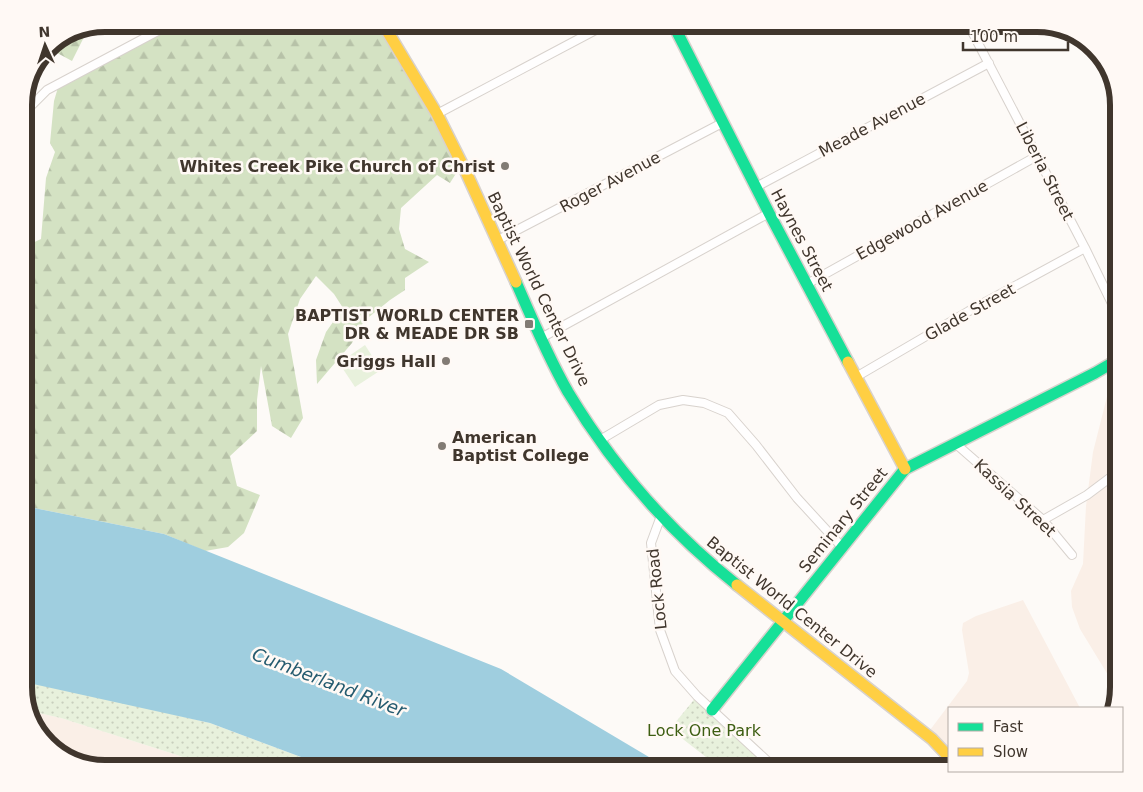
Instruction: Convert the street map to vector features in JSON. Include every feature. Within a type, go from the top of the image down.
[{"type":"street","points":[[33,104],[48,90],[156,32]]},
{"type":"street","name":"Baptist World Center Drive","points":[[388,32],[437,114],[466,172],[541,338],[568,391],[600,440],[624,472],[662,516],[712,566],[932,739],[948,756]]},
{"type":"street","points":[[437,114],[592,32]]},
{"type":"street","name":"Haynes Street","points":[[677,32],[769,213],[905,470]]},
{"type":"street","name":"Liberia Street","points":[[972,32],[1110,299]]},
{"type":"street","name":"Meade Avenue","points":[[756,187],[989,63]]},
{"type":"street","name":"Roger Avenue","points":[[496,242],[724,122]]},
{"type":"street","name":"Edgewood Avenue","points":[[807,284],[1037,156]]},
{"type":"street","points":[[541,338],[769,213]]},
{"type":"street","name":"Glade Street","points":[[856,377],[969,311],[1085,248]]},
{"type":"street","name":"Seminary Street","points":[[712,710],[905,470],[1110,364]]},
{"type":"street","points":[[600,440],[659,405],[682,400],[704,403],[728,413],[756,445],[797,498],[842,547]]},
{"type":"street","name":"Kassia Street","points":[[956,444],[1043,520],[1072,555]]},
{"type":"street","points":[[1043,520],[1087,495],[1110,478]]},
{"type":"street","name":"Lock Road","points":[[662,516],[652,542],[660,630],[674,671],[712,710],[766,760]]},
{"type":"shaded area","points":[[1110,385],[1110,678],[1080,629],[1072,607],[1071,591],[1083,564],[1086,506],[1093,452]]},
{"type":"shaded area","points":[[1023,600],[1079,707],[948,707],[948,746],[930,730],[967,681],[969,673],[962,630],[963,623],[976,616]]},
{"type":"shaded area","points":[[37,713],[61,718],[190,760],[105,760],[82,756],[57,741],[42,723]]},
{"type":"green space","points":[[157,32],[388,32],[462,164],[450,183],[437,175],[401,208],[399,229],[405,249],[429,262],[405,278],[405,290],[364,321],[352,343],[317,384],[316,360],[326,332],[343,308],[334,294],[316,276],[300,299],[288,334],[303,418],[291,438],[272,426],[261,366],[257,400],[257,431],[230,456],[237,486],[260,495],[244,533],[228,547],[205,551],[164,534],[33,508],[33,243],[41,239],[46,178],[55,152],[50,143],[54,101],[59,84]]},
{"type":"green space","points":[[85,35],[72,61],[70,60],[70,42]]},
{"type":"green space","points":[[365,345],[381,370],[355,387],[339,363]]},
{"type":"green space","points":[[33,681],[210,723],[309,760],[190,760],[61,718],[37,713]]},
{"type":"green space","name":"Lock One Park","points":[[697,696],[766,760],[710,760],[670,729]]},
{"type":"water","name":"Cumberland River","points":[[33,508],[164,534],[501,669],[654,760],[309,760],[210,723],[33,684]]},
{"type":"traffic: fast","points":[[677,32],[769,213],[848,362]]},
{"type":"traffic: fast","points":[[516,282],[540,338],[561,379],[604,446],[666,520],[737,585]]},
{"type":"traffic: fast","points":[[712,710],[905,469],[1110,364]]},
{"type":"traffic: slow","points":[[388,32],[437,114],[466,172],[516,282]]},
{"type":"traffic: slow","points":[[848,362],[905,469]]},
{"type":"traffic: slow","points":[[737,585],[932,739],[948,756]]},
{"type":"place","name":"Whites Creek Pike Church of Christ","points":[[505,166]]},
{"type":"place","name":"BAPTIST WORLD CENTER DR & MEADE DR SB","points":[[529,324]]},
{"type":"place","name":"Griggs Hall","points":[[446,361]]},
{"type":"place","name":"American Baptist College","points":[[442,446]]}]
